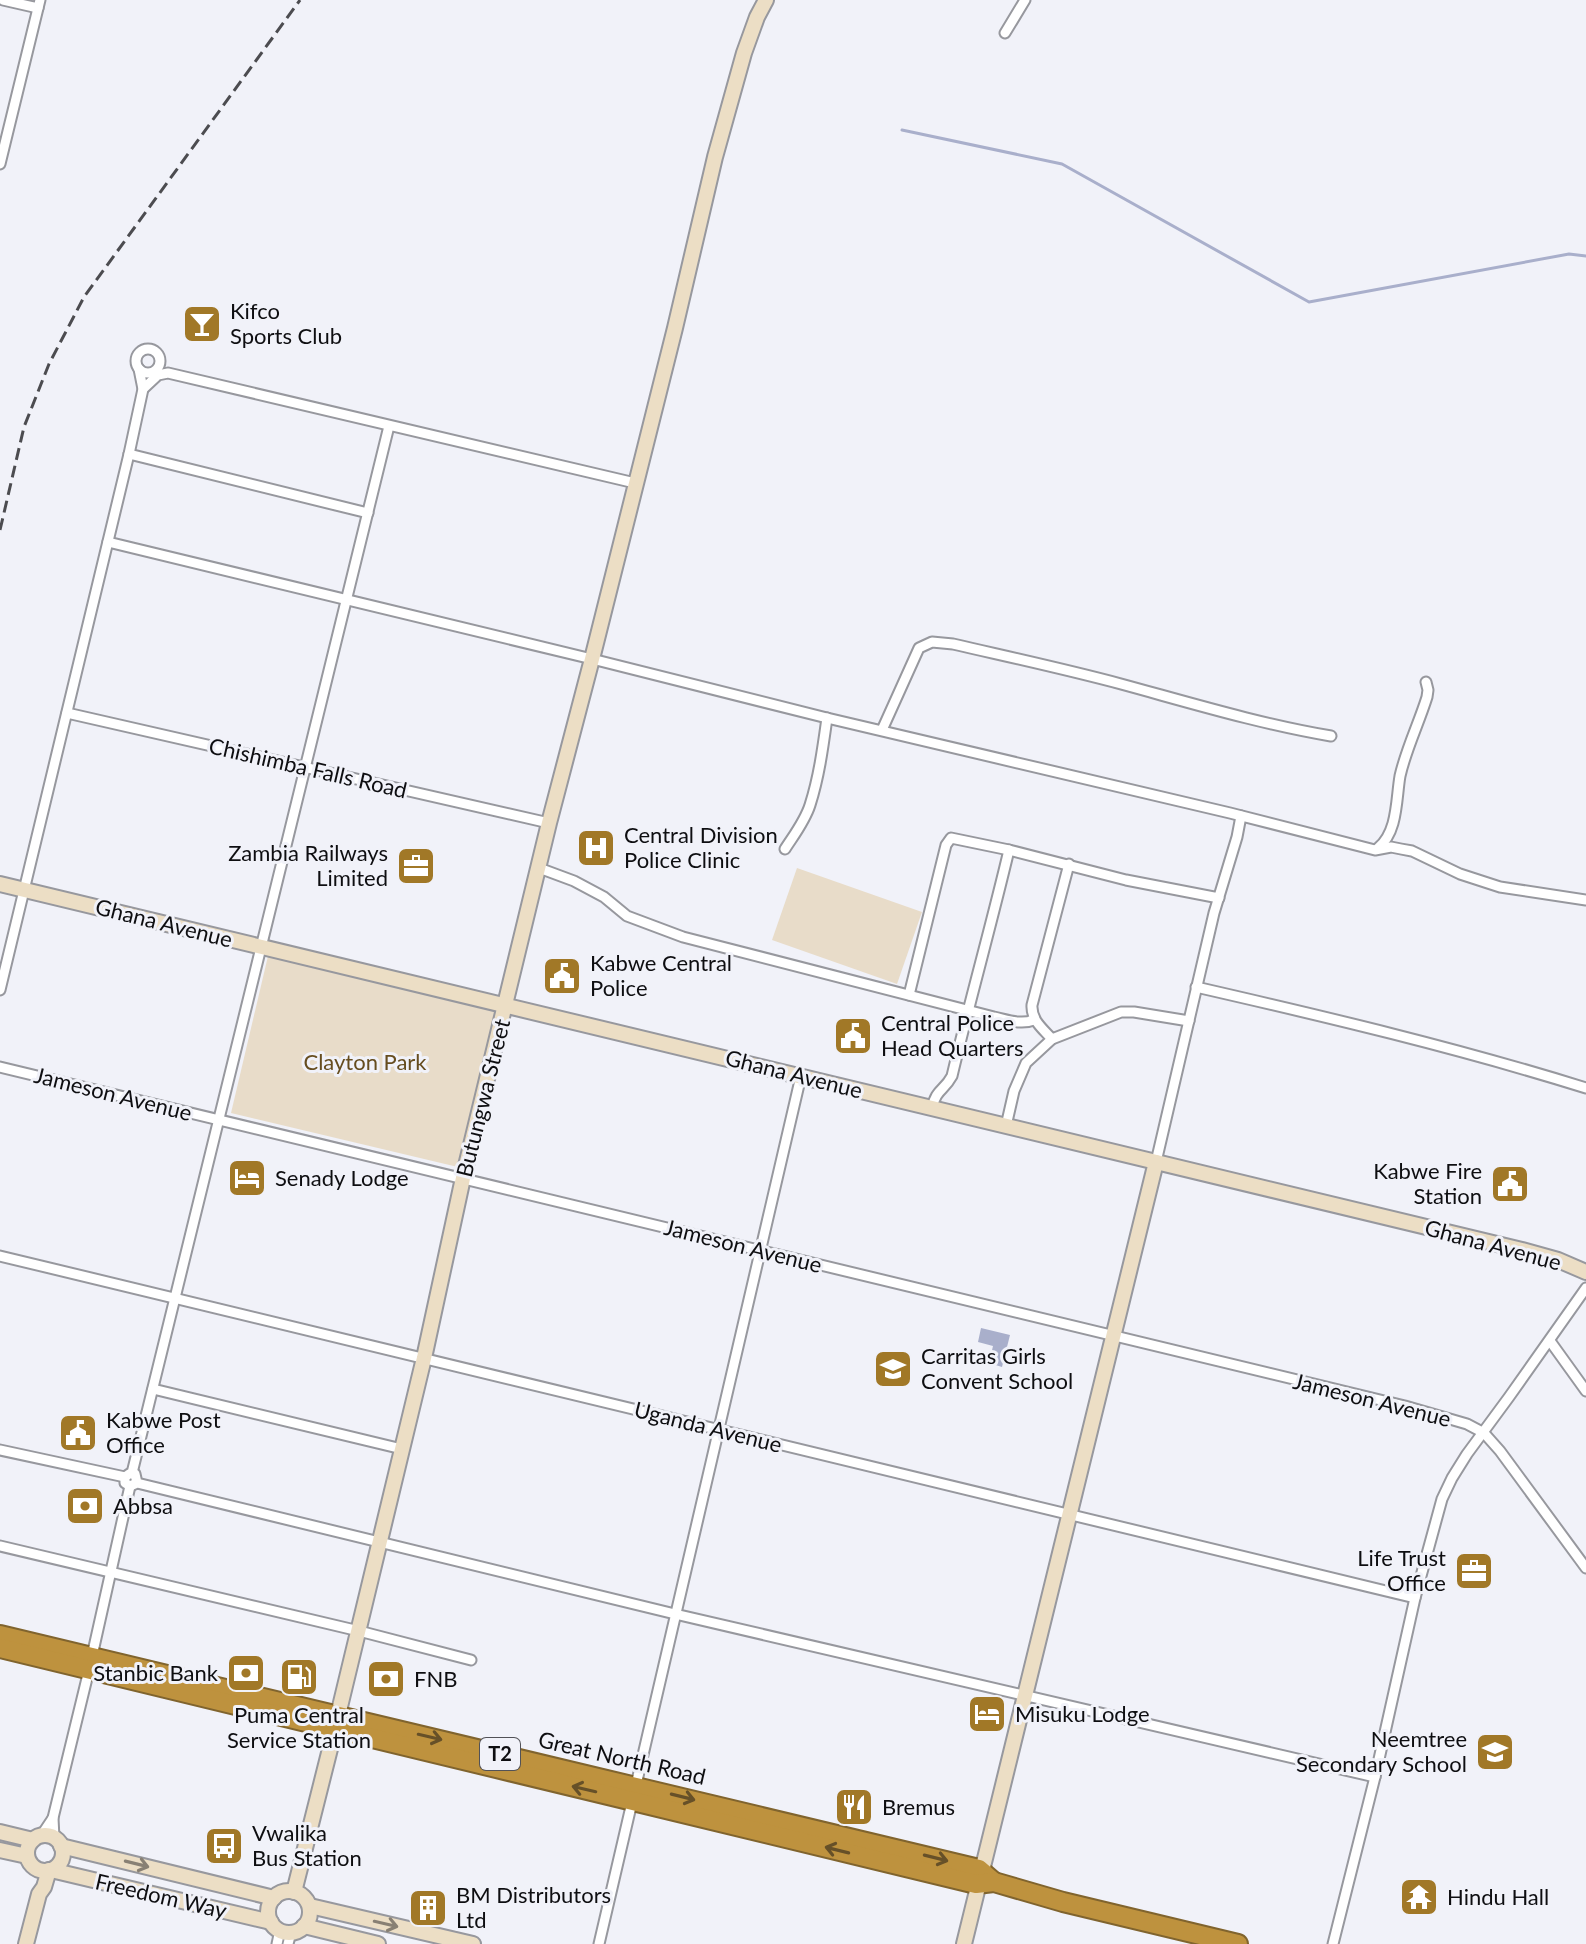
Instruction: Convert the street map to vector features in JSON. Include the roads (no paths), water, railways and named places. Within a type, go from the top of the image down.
[{"type":"highway","name":"Great North Road","points":[[0,1635],[90,1663]]},
{"type":"highway","name":"Great North Road","points":[[0,1648],[90,1663],[214,1692],[985,1879],[1063,1902],[1238,1944]]},
{"type":"main road","name":"Butungwa Street","points":[[294,1892],[380,1543],[463,1178],[549,823],[675,328],[715,157],[744,53],[766,0]]},
{"type":"main road","name":"Ghana Avenue","points":[[0,884],[1522,1250],[1586,1272]]},
{"type":"main road","points":[[964,1944],[985,1879],[1025,1696],[1156,1162]]},
{"type":"main road","name":"Freedom Way","points":[[0,1832],[47,1840],[274,1898]]},
{"type":"main road","points":[[26,1944],[39,1894],[35,1885],[40,1866],[28,1847],[47,1840],[61,1860],[40,1866]]},
{"type":"main road","name":"Freedom Way","points":[[0,1850],[40,1866],[285,1933],[378,1944]]},
{"type":"main road","points":[[283,1892],[294,1892],[304,1897],[310,1906],[310,1917],[285,1933],[269,1907],[274,1898],[283,1892]]},
{"type":"main road","points":[[310,1906],[473,1944]]},
{"type":"street","points":[[0,164],[39,4],[3,0]]},
{"type":"street","points":[[1005,33],[1025,0]]},
{"type":"street","points":[[146,385],[137,359],[144,350],[155,351],[162,367]]},
{"type":"street","points":[[139,369],[148,374],[162,367],[389,426],[635,483]]},
{"type":"street","points":[[0,990],[146,385],[162,367]]},
{"type":"street","points":[[47,1840],[175,1298],[389,426]]},
{"type":"street","points":[[129,454],[368,513]]},
{"type":"street","points":[[108,542],[1375,850],[1391,847],[1412,851],[1460,874],[1500,887],[1586,900]]},
{"type":"street","points":[[882,730],[919,648],[932,642],[953,644],[1205,708],[1331,736]]},
{"type":"street","points":[[1375,850],[1385,842],[1397,805],[1401,775],[1427,697],[1426,682]]},
{"type":"street","name":"Chishimba Falls Road","points":[[67,713],[549,823]]},
{"type":"street","points":[[785,849],[810,807],[827,718]]},
{"type":"street","points":[[1156,1162],[1196,987],[1241,816]]},
{"type":"street","points":[[909,995],[948,841],[956,838],[1126,880],[1219,898]]},
{"type":"street","points":[[932,1108],[934,1097],[952,1076],[1009,850]]},
{"type":"street","points":[[1052,1039],[1034,1020],[1032,1005],[1069,864]]},
{"type":"street","points":[[539,868],[604,897],[627,916],[683,937],[1017,1022],[1034,1020]]},
{"type":"street","points":[[1196,987],[1414,1038],[1586,1088]]},
{"type":"street","points":[[1006,1126],[1014,1091],[1026,1063],[1052,1039],[1121,1012],[1189,1021]]},
{"type":"street","name":"Jameson Avenue","points":[[0,1067],[1405,1406],[1467,1424],[1484,1433]]},
{"type":"street","points":[[599,1944],[801,1076]]},
{"type":"street","name":"Uganda Avenue","points":[[0,1256],[1415,1598]]},
{"type":"street","points":[[1333,1944],[1415,1598],[1442,1499],[1467,1454],[1586,1288]]},
{"type":"street","points":[[1550,1341],[1586,1391]]},
{"type":"street","points":[[153,1389],[402,1449]]},
{"type":"street","points":[[1484,1433],[1586,1568]]},
{"type":"street","points":[[0,1450],[675,1614],[1375,1777]]},
{"type":"street","points":[[0,1546],[471,1660]]},
{"type":"water","points":[[981,1328],[1010,1335],[1002,1367],[989,1363],[993,1346],[978,1342]]},
{"type":"waterway","points":[[902,130],[1062,164],[1309,302],[1569,254],[1586,256]]},
{"type":"railway","points":[[0,530],[24,427],[49,364],[84,297],[300,0]]},
{"type":"place","name":"Kifco Sports Club","points":[[202,324]]},
{"type":"place","name":"Central Division Police Clinic","points":[[596,848]]},
{"type":"place","name":"Zambia Railways Limited","points":[[416,866]]},
{"type":"place","name":"Kabwe Central Police","points":[[562,976]]},
{"type":"place","name":"Central Police Head Quarters","points":[[853,1036]]},
{"type":"place","name":"Senady Lodge","points":[[247,1178]]},
{"type":"place","name":"Kabwe Fire Station","points":[[1510,1184]]},
{"type":"place","name":"Carritas Girls Convent School","points":[[893,1369]]},
{"type":"place","name":"Kabwe Post Office","points":[[78,1433]]},
{"type":"place","name":"Abbsa","points":[[85,1506]]},
{"type":"place","name":"Life Trust Office","points":[[1474,1571]]},
{"type":"place","name":"Stanbic Bank","points":[[246,1673]]},
{"type":"place","name":"Puma Central Service Station","points":[[299,1677]]},
{"type":"place","name":"FNB","points":[[386,1679]]},
{"type":"place","name":"Misuku Lodge","points":[[987,1714]]},
{"type":"place","name":"Neemtree Secondary School","points":[[1495,1752]]},
{"type":"place","name":"Bremus","points":[[854,1807]]},
{"type":"place","name":"Vwalika Bus Station","points":[[224,1846]]},
{"type":"place","name":"Hindu Hall","points":[[1419,1897]]},
{"type":"place","name":"BM Distributors Ltd","points":[[428,1908]]},
{"type":"park label","name":"Clayton Park","points":[[365,1062]]}]
